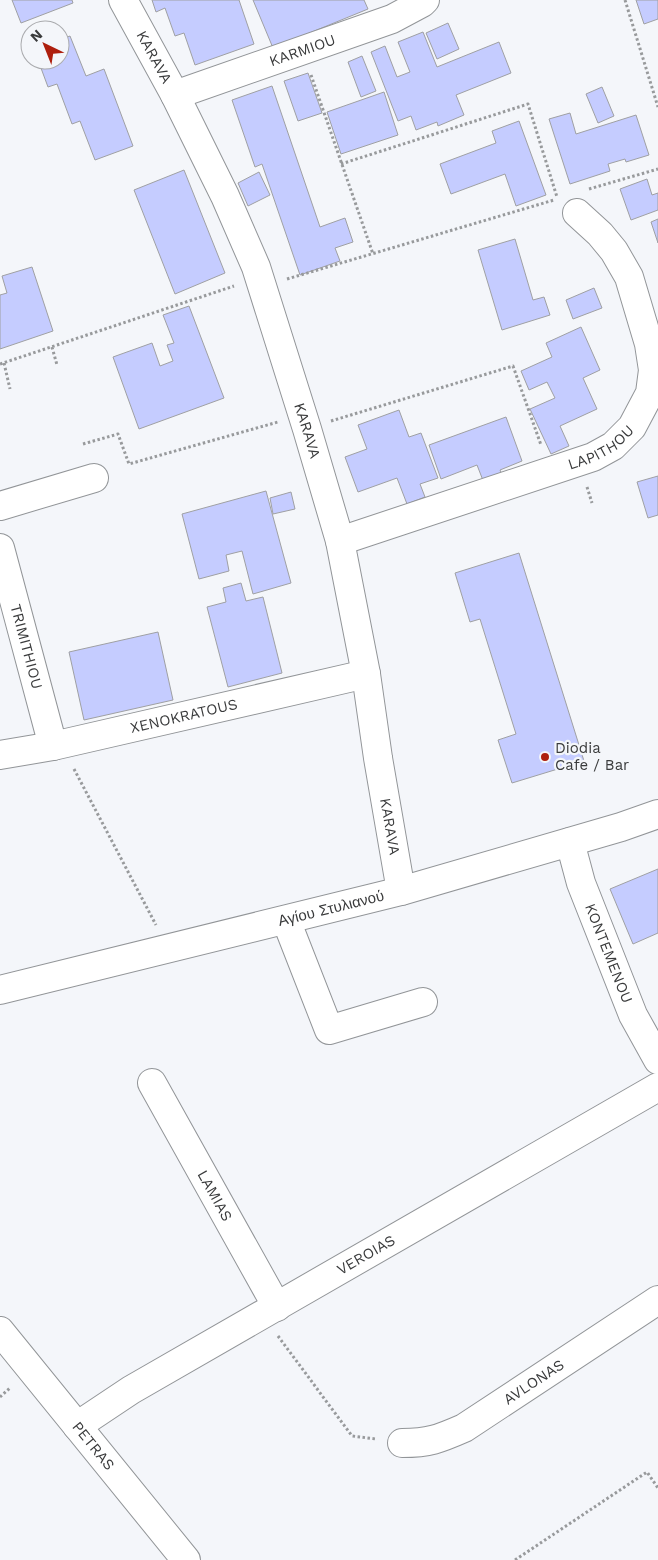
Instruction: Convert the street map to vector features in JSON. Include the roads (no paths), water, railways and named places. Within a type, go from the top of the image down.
[{"type":"street","name":"KARAVA","points":[[123,0],[175,95],[226,196],[256,267],[305,422],[340,541],[366,674],[378,758],[401,891]]},
{"type":"street","name":"KARMIOU","points":[[175,95],[392,19],[426,0]]},
{"type":"street","name":"LAPITHOU","points":[[340,541],[593,457],[612,446],[632,427],[650,393],[653,370],[649,344],[629,277],[581,202]]},
{"type":"street","points":[[0,506],[94,478]]},
{"type":"street","name":"TRIMITHIOU","points":[[0,548],[56,746]]},
{"type":"street","name":"XENOKRATOUS","points":[[0,755],[56,746],[366,674]]},
{"type":"street","name":"Αγίου Στυλιανού","points":[[0,990],[401,891],[621,827],[658,814]]},
{"type":"street","name":"KONTEMENOU","points":[[570,842],[581,883],[633,1015],[658,1060]]},
{"type":"street","points":[[286,920],[329,1030],[423,1002]]},
{"type":"street","name":"LAMIAS","points":[[152,1083],[270,1311]]},
{"type":"street","name":"VEROIAS","points":[[77,1426],[131,1390],[658,1087]]},
{"type":"street","name":"AVLONAS","points":[[402,1443],[432,1441],[464,1428],[658,1300]]},
{"type":"street","name":"PETRAS","points":[[0,1331],[186,1560]]},
{"type":"place","name":"Diodia Cafe / Bar","points":[[545,757]]}]
